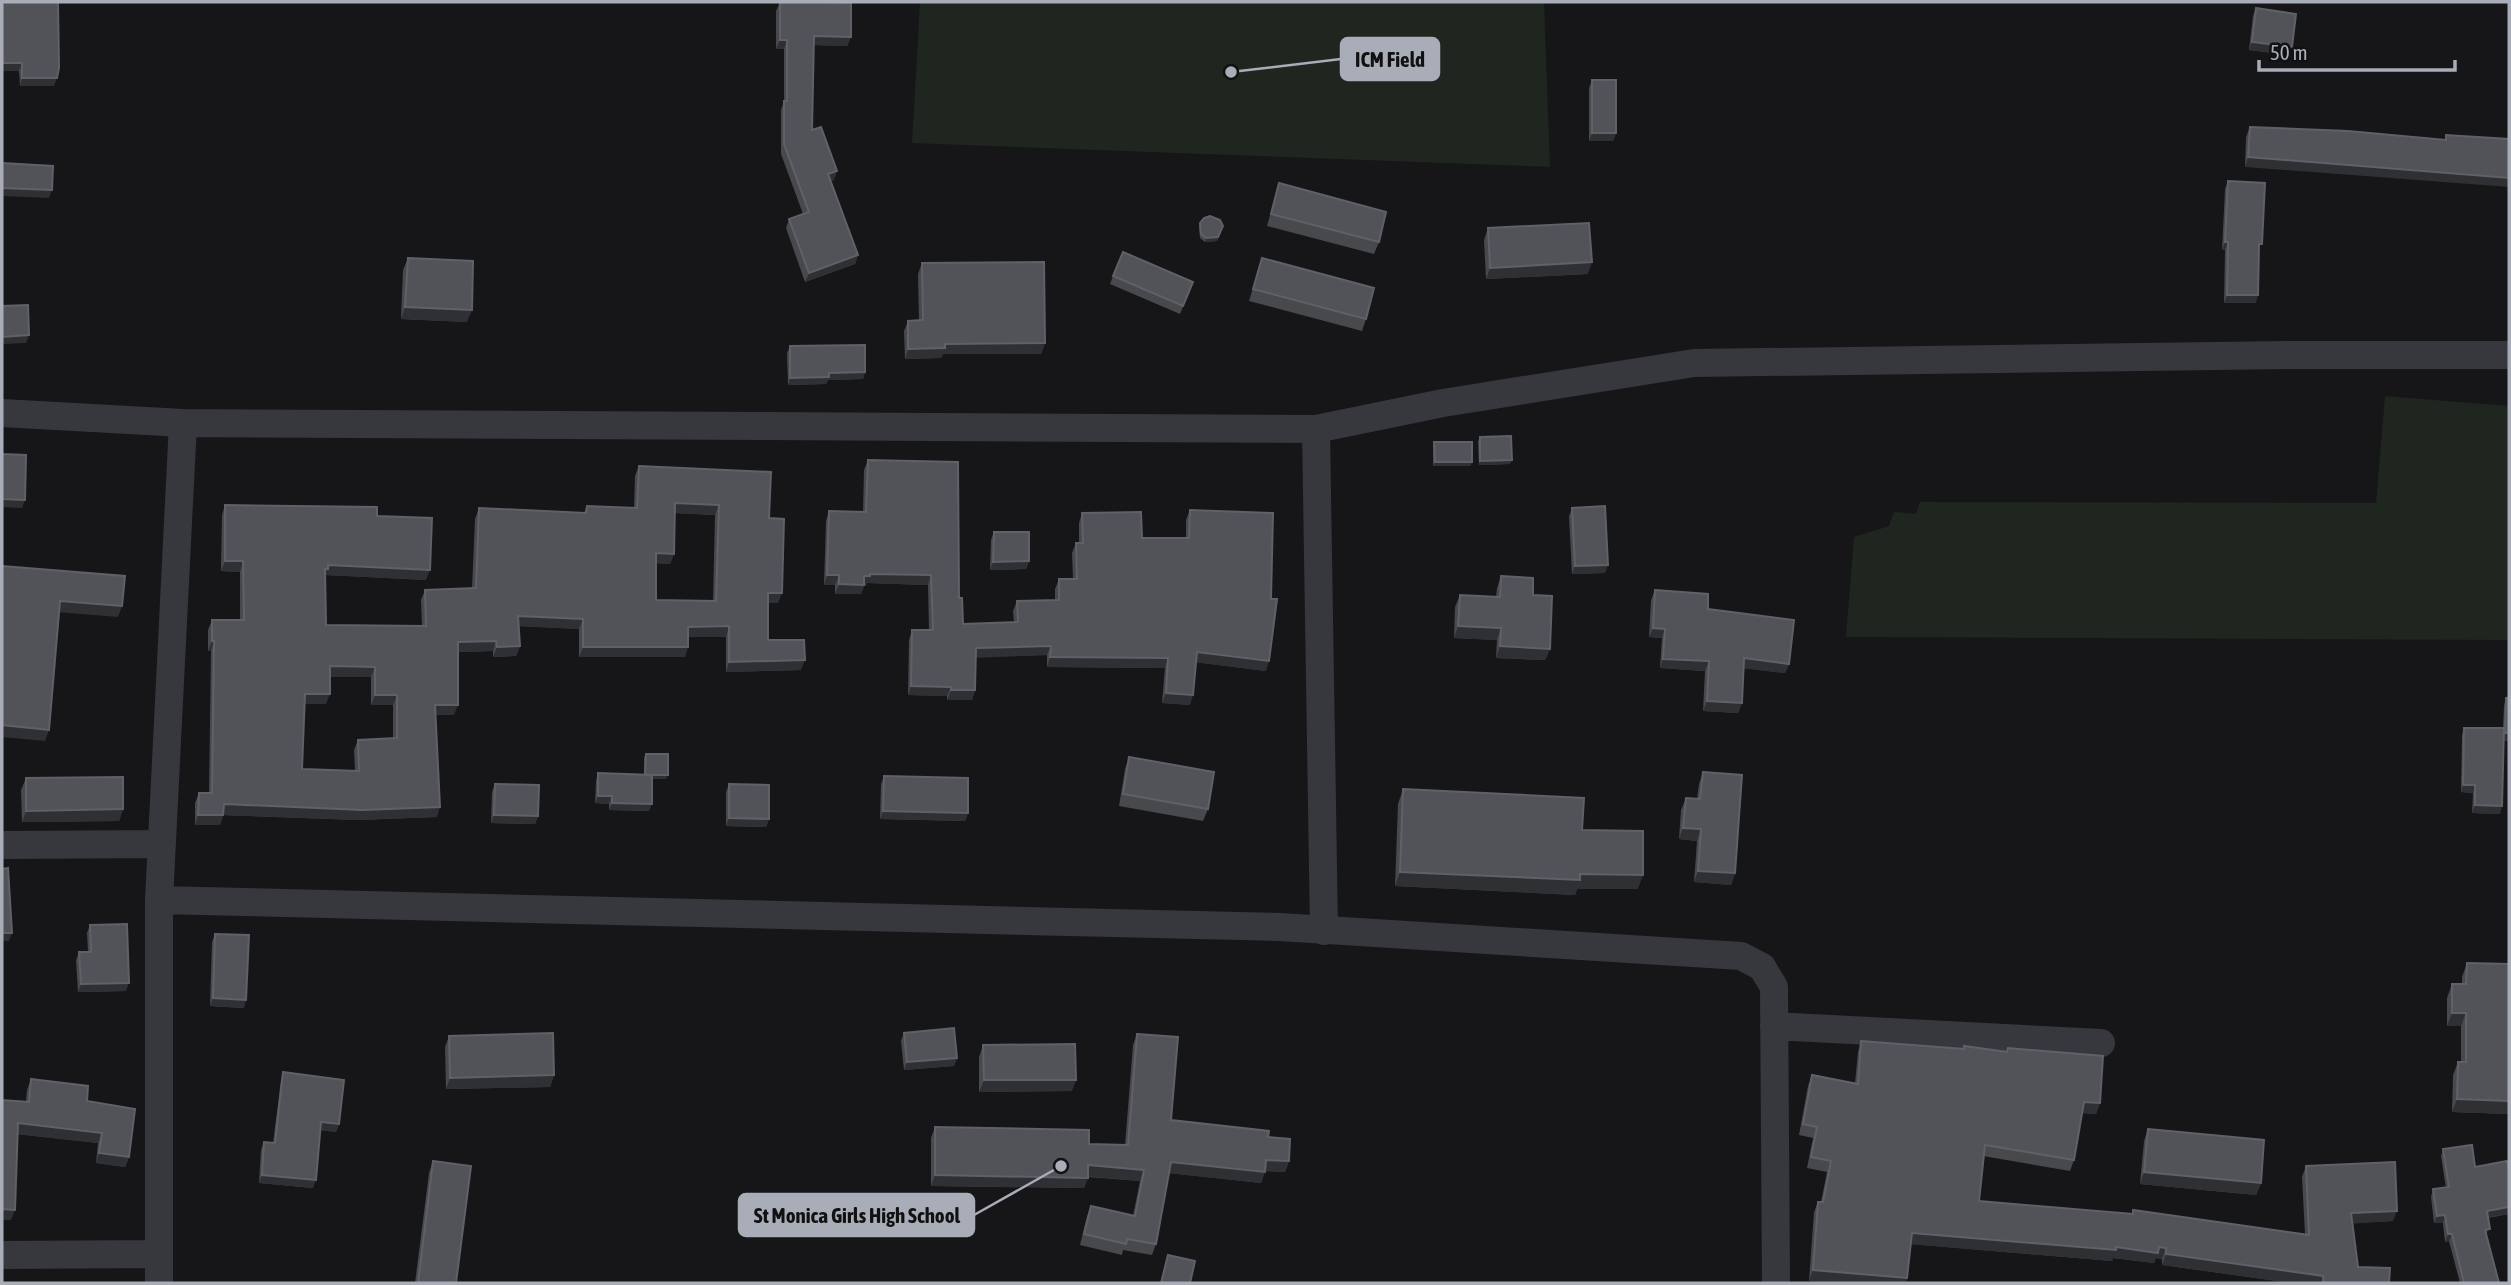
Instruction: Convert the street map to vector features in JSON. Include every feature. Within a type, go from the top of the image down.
[{"type":"street","points":[[2,413],[183,423],[1316,429],[1443,403],[1694,363],[2295,355],[2509,355]]},
{"type":"street","points":[[159,1283],[159,900],[183,423]]},
{"type":"street","points":[[1316,429],[1324,931]]},
{"type":"street","points":[[2,845],[162,844]]},
{"type":"street","points":[[159,900],[1280,927],[1741,956],[1762,967],[1774,987],[1776,1283]]},
{"type":"street","points":[[1774,1026],[2101,1043]]},
{"type":"street","points":[[2,1255],[157,1254]]},
{"type":"shaded area","points":[[920,2],[1544,2],[1550,167],[912,143]]},
{"type":"shaded area","points":[[2385,396],[2509,406],[2509,640],[1846,637],[1854,537],[1889,526],[1894,512],[1916,514],[1920,502],[2376,503]]},
{"type":"building","points":[[2,2],[58,2],[57,78],[22,78],[22,63],[2,63]]},
{"type":"building","points":[[780,2],[851,3],[851,37],[814,36],[812,130],[821,127],[837,171],[828,174],[858,255],[809,273],[789,219],[809,212],[784,144],[787,40],[780,40]]},
{"type":"building","points":[[2256,8],[2296,14],[2292,47],[2252,42]]},
{"type":"building","points":[[1592,80],[1616,80],[1616,133],[1592,133]]},
{"type":"building","points":[[2250,127],[2348,131],[2446,140],[2446,135],[2509,139],[2509,178],[2248,157]]},
{"type":"building","points":[[2,163],[53,166],[52,190],[2,188]]},
{"type":"building","points":[[2228,181],[2265,183],[2262,244],[2259,244],[2258,295],[2227,295],[2228,242],[2225,242]]},
{"type":"building","points":[[1279,183],[1386,212],[1379,242],[1271,214]]},
{"type":"building","points":[[1210,216],[1220,220],[1223,226],[1218,237],[1206,238],[1201,234],[1200,223]]},
{"type":"building","points":[[1589,223],[1592,262],[1490,268],[1488,228]]},
{"type":"building","points":[[1123,252],[1193,282],[1183,306],[1113,276]]},
{"type":"building","points":[[408,258],[473,261],[472,310],[405,307]]},
{"type":"building","points":[[1262,258],[1374,288],[1366,319],[1253,289]]},
{"type":"building","points":[[1044,262],[1045,343],[945,344],[945,348],[908,349],[908,321],[923,320],[922,263]]},
{"type":"building","points":[[28,305],[29,335],[2,337],[2,306]]},
{"type":"building","points":[[865,345],[865,372],[829,373],[829,377],[790,378],[790,346]]},
{"type":"building","points":[[1511,436],[1512,460],[1480,461],[1480,437]]},
{"type":"building","points":[[1434,442],[1472,442],[1472,462],[1435,462]]},
{"type":"building","points":[[2,454],[26,455],[25,500],[2,499]]},
{"type":"building","points":[[868,460],[958,462],[959,598],[962,598],[963,624],[1018,622],[1017,601],[1059,600],[1059,579],[1077,579],[1076,543],[1083,543],[1082,513],[1141,512],[1142,538],[1189,538],[1190,510],[1273,513],[1271,599],[1277,599],[1269,661],[1197,652],[1193,695],[1166,693],[1168,658],[1050,657],[1051,646],[976,648],[975,690],[911,686],[912,630],[933,630],[931,575],[870,574],[864,576],[864,585],[839,584],[839,575],[827,575],[829,511],[866,512]]},
{"type":"building","points":[[639,466],[771,472],[769,518],[784,519],[782,593],[768,593],[768,640],[804,640],[805,660],[729,662],[729,626],[688,627],[688,647],[583,647],[583,619],[518,616],[520,646],[497,647],[496,641],[458,642],[458,705],[435,705],[440,807],[362,810],[224,804],[223,815],[198,815],[199,793],[212,793],[212,620],[244,620],[243,561],[225,561],[225,505],[377,507],[377,516],[432,518],[430,570],[328,565],[328,569],[325,569],[326,625],[426,626],[425,590],[476,588],[479,508],[586,513],[587,506],[637,508]],"holes":[[[675,503],[719,505],[716,601],[656,600],[656,553],[674,554]],[[330,666],[375,667],[375,695],[397,695],[397,738],[358,740],[359,771],[302,769],[305,694],[330,694]]]},
{"type":"building","points":[[1605,506],[1608,565],[1575,566],[1572,508]]},
{"type":"building","points":[[994,532],[1029,532],[1029,561],[993,562]]},
{"type":"building","points":[[2,566],[125,576],[122,606],[60,601],[49,730],[2,725]]},
{"type":"building","points":[[1501,576],[1533,578],[1533,595],[1552,596],[1550,649],[1500,646],[1501,628],[1458,626],[1460,595],[1500,597]]},
{"type":"building","points":[[1655,590],[1708,594],[1708,609],[1794,620],[1789,664],[1744,658],[1742,703],[1707,701],[1709,661],[1663,659],[1665,629],[1653,628]]},
{"type":"building","points":[[2506,698],[2509,698],[2509,733],[2505,733]]},
{"type":"building","points":[[2464,728],[2504,728],[2502,806],[2475,805],[2475,785],[2463,785]]},
{"type":"building","points":[[646,754],[668,754],[668,775],[645,775]]},
{"type":"building","points":[[1129,757],[1214,772],[1208,809],[1123,794]]},
{"type":"building","points":[[1703,772],[1742,775],[1735,873],[1698,871],[1701,829],[1683,828],[1686,798],[1700,799]]},
{"type":"building","points":[[598,773],[652,775],[652,804],[612,803],[612,796],[598,796]]},
{"type":"building","points":[[884,776],[968,778],[968,813],[883,811]]},
{"type":"building","points":[[123,777],[123,809],[26,811],[26,778]]},
{"type":"building","points":[[495,784],[539,785],[538,816],[494,815]]},
{"type":"building","points":[[729,784],[769,785],[769,819],[729,818]]},
{"type":"building","points":[[1403,789],[1584,798],[1582,830],[1643,831],[1643,875],[1580,874],[1580,880],[1400,872]]},
{"type":"building","points":[[8,868],[12,933],[2,933],[2,869]]},
{"type":"building","points":[[127,924],[129,983],[81,984],[79,952],[91,952],[90,925]]},
{"type":"building","points":[[215,934],[249,935],[246,1000],[213,998]]},
{"type":"building","points":[[2467,963],[2509,964],[2509,1101],[2457,1099],[2458,1062],[2466,1062],[2466,1013],[2452,1013],[2452,984],[2466,984]]},
{"type":"building","points":[[954,1028],[957,1058],[907,1062],[904,1033]]},
{"type":"building","points":[[553,1033],[554,1075],[450,1078],[449,1036]]},
{"type":"building","points":[[1137,1034],[1178,1037],[1171,1120],[1269,1131],[1268,1137],[1290,1139],[1289,1161],[1266,1160],[1265,1172],[1171,1162],[1156,1244],[1127,1239],[1126,1244],[1084,1234],[1091,1206],[1135,1216],[1144,1170],[1088,1165],[1088,1178],[935,1175],[935,1127],[1089,1130],[1089,1144],[1128,1145]]},
{"type":"building","points":[[1861,1041],[1964,1049],[1964,1046],[2007,1052],[2008,1048],[2103,1056],[2100,1103],[2084,1102],[2074,1160],[1985,1145],[1979,1201],[2133,1214],[2133,1210],[2309,1235],[2306,1166],[2395,1162],[2397,1211],[2351,1213],[2358,1267],[2390,1268],[2389,1283],[2324,1283],[2323,1276],[2166,1254],[2166,1248],[2159,1247],[2158,1253],[2116,1247],[2116,1250],[1912,1233],[1907,1278],[1813,1270],[1818,1202],[1823,1202],[1831,1161],[1811,1157],[1817,1127],[1803,1124],[1812,1075],[1858,1084]]},
{"type":"building","points":[[1075,1044],[1076,1080],[984,1080],[983,1045]]},
{"type":"building","points":[[283,1072],[344,1080],[339,1124],[321,1122],[316,1180],[262,1175],[264,1142],[275,1143]]},
{"type":"building","points":[[31,1079],[88,1086],[87,1101],[135,1109],[129,1157],[99,1153],[102,1133],[18,1123],[15,1210],[2,1209],[2,1100],[29,1102]]},
{"type":"building","points":[[2148,1129],[2264,1140],[2261,1183],[2144,1172]]},
{"type":"building","points":[[2472,1145],[2475,1167],[2507,1161],[2509,1207],[2487,1211],[2490,1229],[2485,1230],[2499,1283],[2464,1283],[2452,1234],[2448,1234],[2445,1215],[2437,1216],[2433,1189],[2449,1187],[2443,1149]]},
{"type":"building","points":[[433,1161],[471,1166],[456,1283],[418,1283]]},
{"type":"building","points":[[1168,1255],[1195,1261],[1190,1283],[1161,1283]]},
{"type":"place","name":"ICM Field","points":[[1231,72]]},
{"type":"place","name":"St Monica Girls High School","points":[[1061,1166]]}]
